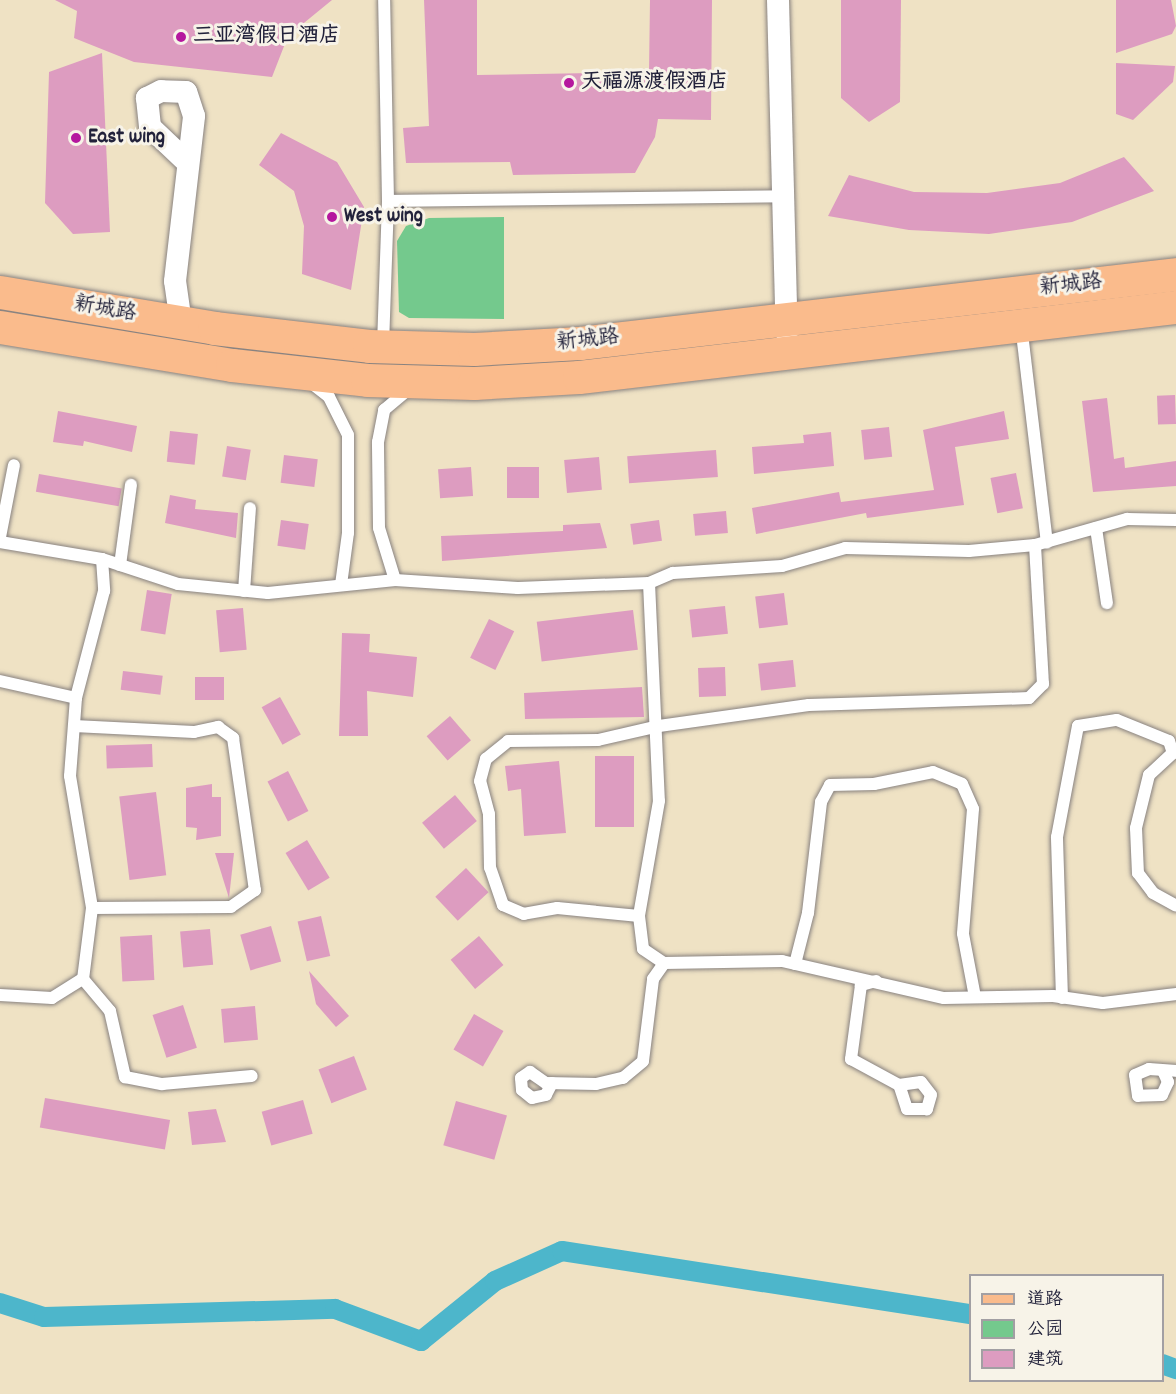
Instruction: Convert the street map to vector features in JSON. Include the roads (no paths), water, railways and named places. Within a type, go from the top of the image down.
[{"type":"main road","name":"新城路","points":[[0,292],[182,323],[383,346],[474,349],[580,343],[786,317],[1176,274]]},
{"type":"main road","name":"新城路","points":[[0,327],[297,372],[418,382],[579,377],[788,350],[1176,307]]},
{"type":"street","points":[[778,0],[780,196],[788,350]]},
{"type":"street","points":[[182,323],[175,281],[188,163]]},
{"type":"lane","points":[[383,346],[388,201],[384,0]]},
{"type":"lane","points":[[388,201],[780,196]]},
{"type":"lane","points":[[639,916],[557,908],[525,914],[503,905],[489,868],[489,814],[480,781],[486,759],[508,741],[598,740],[659,726],[809,705],[1029,698],[1043,684],[1041,543],[1021,324]]},
{"type":"lane","points":[[297,372],[329,397],[348,435],[348,533],[341,585]]},
{"type":"lane","points":[[395,580],[379,528],[378,442],[384,410],[418,382]]},
{"type":"lane","points":[[14,465],[0,540],[102,559],[178,584],[244,591],[395,580],[518,588],[649,583],[673,573],[782,566],[845,548],[969,550],[1041,543],[1127,519],[1176,520]]},
{"type":"lane","points":[[120,565],[131,484]]},
{"type":"lane","points":[[244,591],[250,508]]},
{"type":"lane","points":[[1096,528],[1107,603]]},
{"type":"lane","points":[[102,559],[104,591],[76,698],[69,776],[92,908],[83,979],[110,1011],[124,1077],[162,1084],[252,1076]]},
{"type":"lane","points":[[649,583],[659,726],[659,801],[639,916],[643,949],[664,963],[795,964],[944,998],[1062,998],[1103,1003],[1176,994]]},
{"type":"lane","points":[[0,681],[76,698]]},
{"type":"lane","points":[[1062,998],[1057,837],[1078,726],[1117,720],[1169,741],[1175,752],[1149,775],[1136,828],[1138,873],[1153,893],[1176,906]]},
{"type":"lane","points":[[74,726],[194,732],[218,727],[233,738],[255,890],[231,907],[92,908]]},
{"type":"lane","points":[[795,964],[808,913],[821,802],[830,784],[874,784],[933,772],[962,784],[973,809],[963,934],[975,997]]},
{"type":"lane","points":[[552,1083],[623,1078],[643,1061],[653,979],[664,963]]},
{"type":"lane","points":[[0,995],[52,998],[83,979]]},
{"type":"lane","points":[[877,981],[861,985],[851,1059],[899,1085]]},
{"type":"waterway","points":[[0,1303],[44,1317],[335,1309],[421,1341],[495,1281],[562,1251],[969,1314]]},
{"type":"waterway","points":[[1164,1365],[1176,1369]]},
{"type":"place","name":"三亚湾假日酒店","points":[[181,37]]},
{"type":"place","name":"天福源渡假酒店","points":[[569,83]]},
{"type":"place","name":"East wing","points":[[76,138]]},
{"type":"place","name":"West wing","points":[[332,217]]}]
